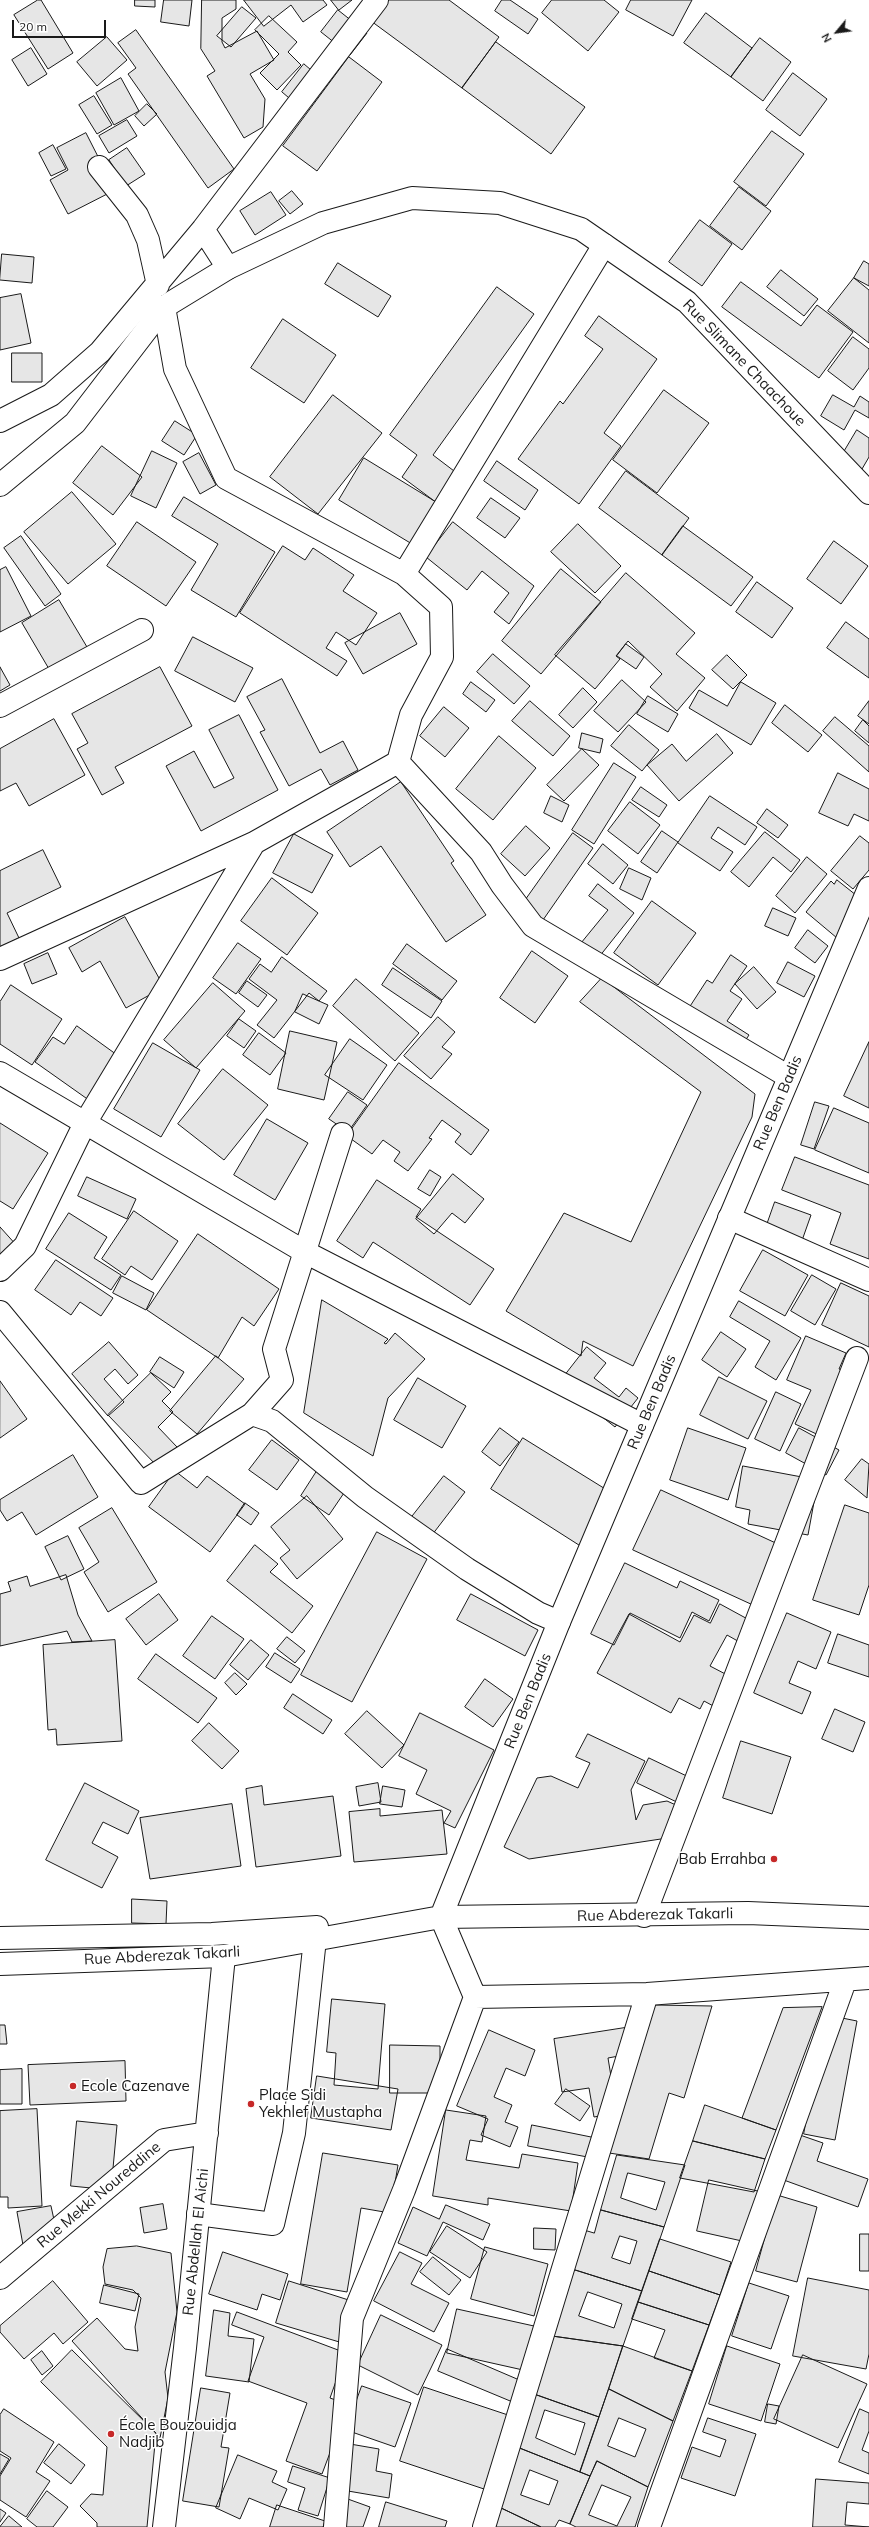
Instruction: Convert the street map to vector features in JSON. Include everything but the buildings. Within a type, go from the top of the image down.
[{"type":"street","points":[[0,421],[51,395],[100,352],[158,285],[203,229],[377,0]]},
{"type":"street","points":[[99,167],[137,215],[148,240],[158,285]]},
{"type":"street","name":"Rue Slimane Chaachoue","points":[[0,485],[75,423],[164,307],[228,268],[323,223],[412,198],[500,203],[581,229],[687,302],[869,493]]},
{"type":"street","points":[[203,229],[228,268]]},
{"type":"street","points":[[404,574],[604,245]]},
{"type":"street","points":[[0,959],[254,843],[398,762],[411,715],[442,657],[441,607],[404,574],[226,478],[175,369],[164,307]]},
{"type":"street","points":[[0,706],[142,630]]},
{"type":"street","points":[[398,762],[481,852],[502,886],[533,926],[789,1077]]},
{"type":"street","points":[[0,1270],[25,1246],[85,1123],[254,843]]},
{"type":"street","name":"Rue Ben Badis","points":[[442,1917],[559,1622],[869,888]]},
{"type":"street","points":[[0,1073],[305,1252],[642,1426]]},
{"type":"street","points":[[0,1312],[141,1483],[252,1414],[282,1380],[274,1349],[342,1134]]},
{"type":"street","points":[[730,1218],[869,1280]]},
{"type":"street","points":[[644,1916],[857,1358]]},
{"type":"street","points":[[252,1414],[272,1422],[365,1497],[467,1569],[538,1613],[559,1622]]},
{"type":"street","name":"Rue Abderezak Takarli","points":[[0,1938],[212,1934],[442,1917],[644,1916],[748,1913],[869,1918]]},
{"type":"street","points":[[335,2527],[352,2318],[404,2190],[475,1997],[442,1917]]},
{"type":"street","name":"Rue Abderezak Takarli","points":[[0,1964],[224,1956],[442,1917]]},
{"type":"street","points":[[198,2214],[273,2224],[294,2133],[315,1939]]},
{"type":"street","name":"Rue Abdellah El Aichi","points":[[164,2527],[207,2133],[224,1956]]},
{"type":"street","points":[[475,1997],[647,1994],[845,1981],[869,1978]]},
{"type":"street","points":[[649,2527],[845,1981]]},
{"type":"street","points":[[484,2527],[647,1994]]},
{"type":"street","name":"Rue Mekki Noureddine","points":[[0,2278],[164,2140],[207,2133]]},
{"type":"place","name":"Bab Errahba","points":[[774,1859]]},
{"type":"place","name":"Ecole Cazenave","points":[[73,2086]]},
{"type":"place","name":"Place Sidi Yekhlef Mustapha","points":[[251,2104]]},
{"type":"place","name":"École Bouzouidja Nadjib","points":[[111,2434]]}]
